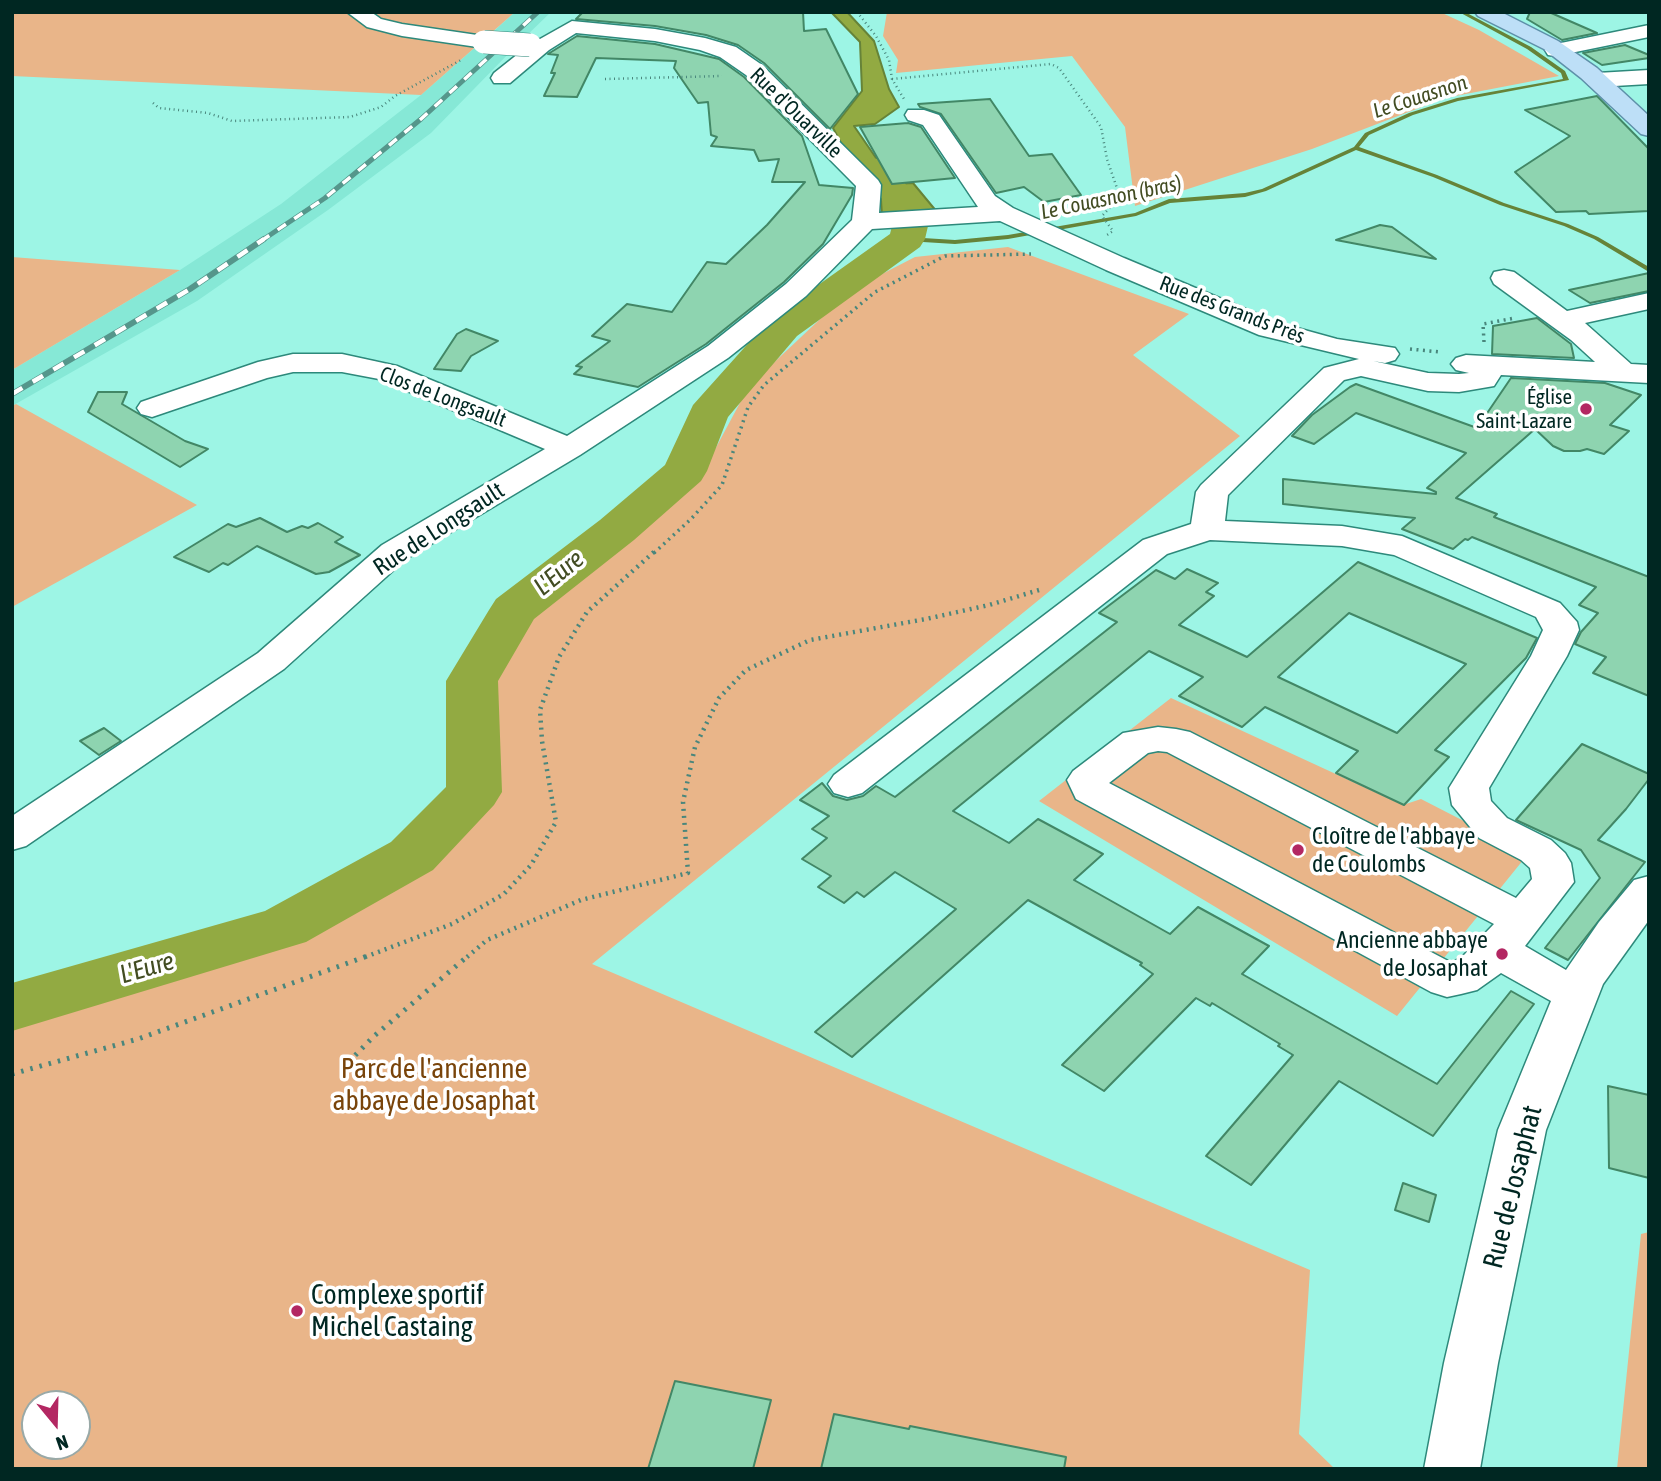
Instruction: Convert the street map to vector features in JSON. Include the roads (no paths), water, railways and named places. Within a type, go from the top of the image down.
[{"type":"main road","points":[[1485,12],[1551,45],[1597,80],[1649,130]]},
{"type":"street","points":[[357,12],[374,23],[402,30],[536,46]]},
{"type":"street","name":"Rue d'Ouarville","points":[[547,24],[655,35],[705,44],[728,52],[758,74],[869,185],[871,221]]},
{"type":"street","points":[[502,78],[536,46],[572,27]]},
{"type":"street","points":[[1556,50],[1649,31]]},
{"type":"street","points":[[1597,80],[1649,77]]},
{"type":"street","name":"Rue des Grands Près","points":[[916,115],[931,120],[986,201],[1004,213],[1030,223],[1051,246],[1269,328],[1336,347],[1442,363],[1487,356],[1636,374]]},
{"type":"street","points":[[871,221],[1004,213]]},
{"type":"street","name":"Rue de Longsault","points":[[12,836],[271,661],[394,552],[569,448],[718,352],[796,290],[871,221]]},
{"type":"street","points":[[1504,278],[1636,374]]},
{"type":"street","points":[[1556,316],[1649,301]]},
{"type":"street","points":[[1207,530],[1212,492],[1334,374],[1361,367],[1427,382],[1459,383],[1484,380],[1487,356]]},
{"type":"street","name":"Clos de Longsault","points":[[152,408],[258,371],[293,363],[342,363],[387,372],[569,448]]},
{"type":"street","points":[[848,784],[1155,547],[1207,530],[1342,536],[1402,547],[1548,610],[1559,622],[1561,630],[1549,656],[1469,788],[1472,805],[1493,828],[1536,850],[1549,863],[1553,882],[1509,935],[1479,968],[1461,978],[1447,980],[1090,790],[1087,780],[1137,743],[1158,738],[1176,741],[1509,935],[1549,981],[1576,994]]},
{"type":"street","name":"Rue de Josaphat","points":[[1452,1469],[1471,1363],[1522,1130],[1582,981],[1614,933],[1649,891]]},
{"type":"waterway","name":"Le Couasnon","points":[[1356,148],[1367,134],[1411,114],[1457,100],[1566,80],[1563,72],[1529,48],[1461,12]]},
{"type":"waterway","name":"Le Couasnon (bras)","points":[[907,239],[955,242],[1008,237],[1136,214],[1169,201],[1245,195],[1264,190],[1356,148]]},
{"type":"waterway","name":"Le Couasnon","points":[[1356,148],[1435,176],[1502,204],[1566,225],[1596,238],[1649,270]]},
{"type":"waterway","name":"L'Eure","points":[[12,1007],[285,927],[412,856],[474,792],[472,681],[514,610],[617,530],[685,471],[708,414],[783,328],[907,239],[913,213],[873,168]]},
{"type":"railway","points":[[261,241],[325,198],[421,119],[538,12]]},
{"type":"railway","points":[[12,394],[190,289],[264,239]]},
{"type":"place","name":"Église Saint-Lazare","points":[[1586,409]]},
{"type":"place","name":"Cloître de l'abbaye de Coulombs","points":[[1298,850]]},
{"type":"place","name":"Ancienne abbaye de Josaphat","points":[[1502,954]]},
{"type":"place","name":"Complexe sportif Michel Castaing","points":[[297,1311]]},
{"type":"park label","name":"Parc de l'ancienne abbaye de Josaphat","points":[[434,1085]]}]
